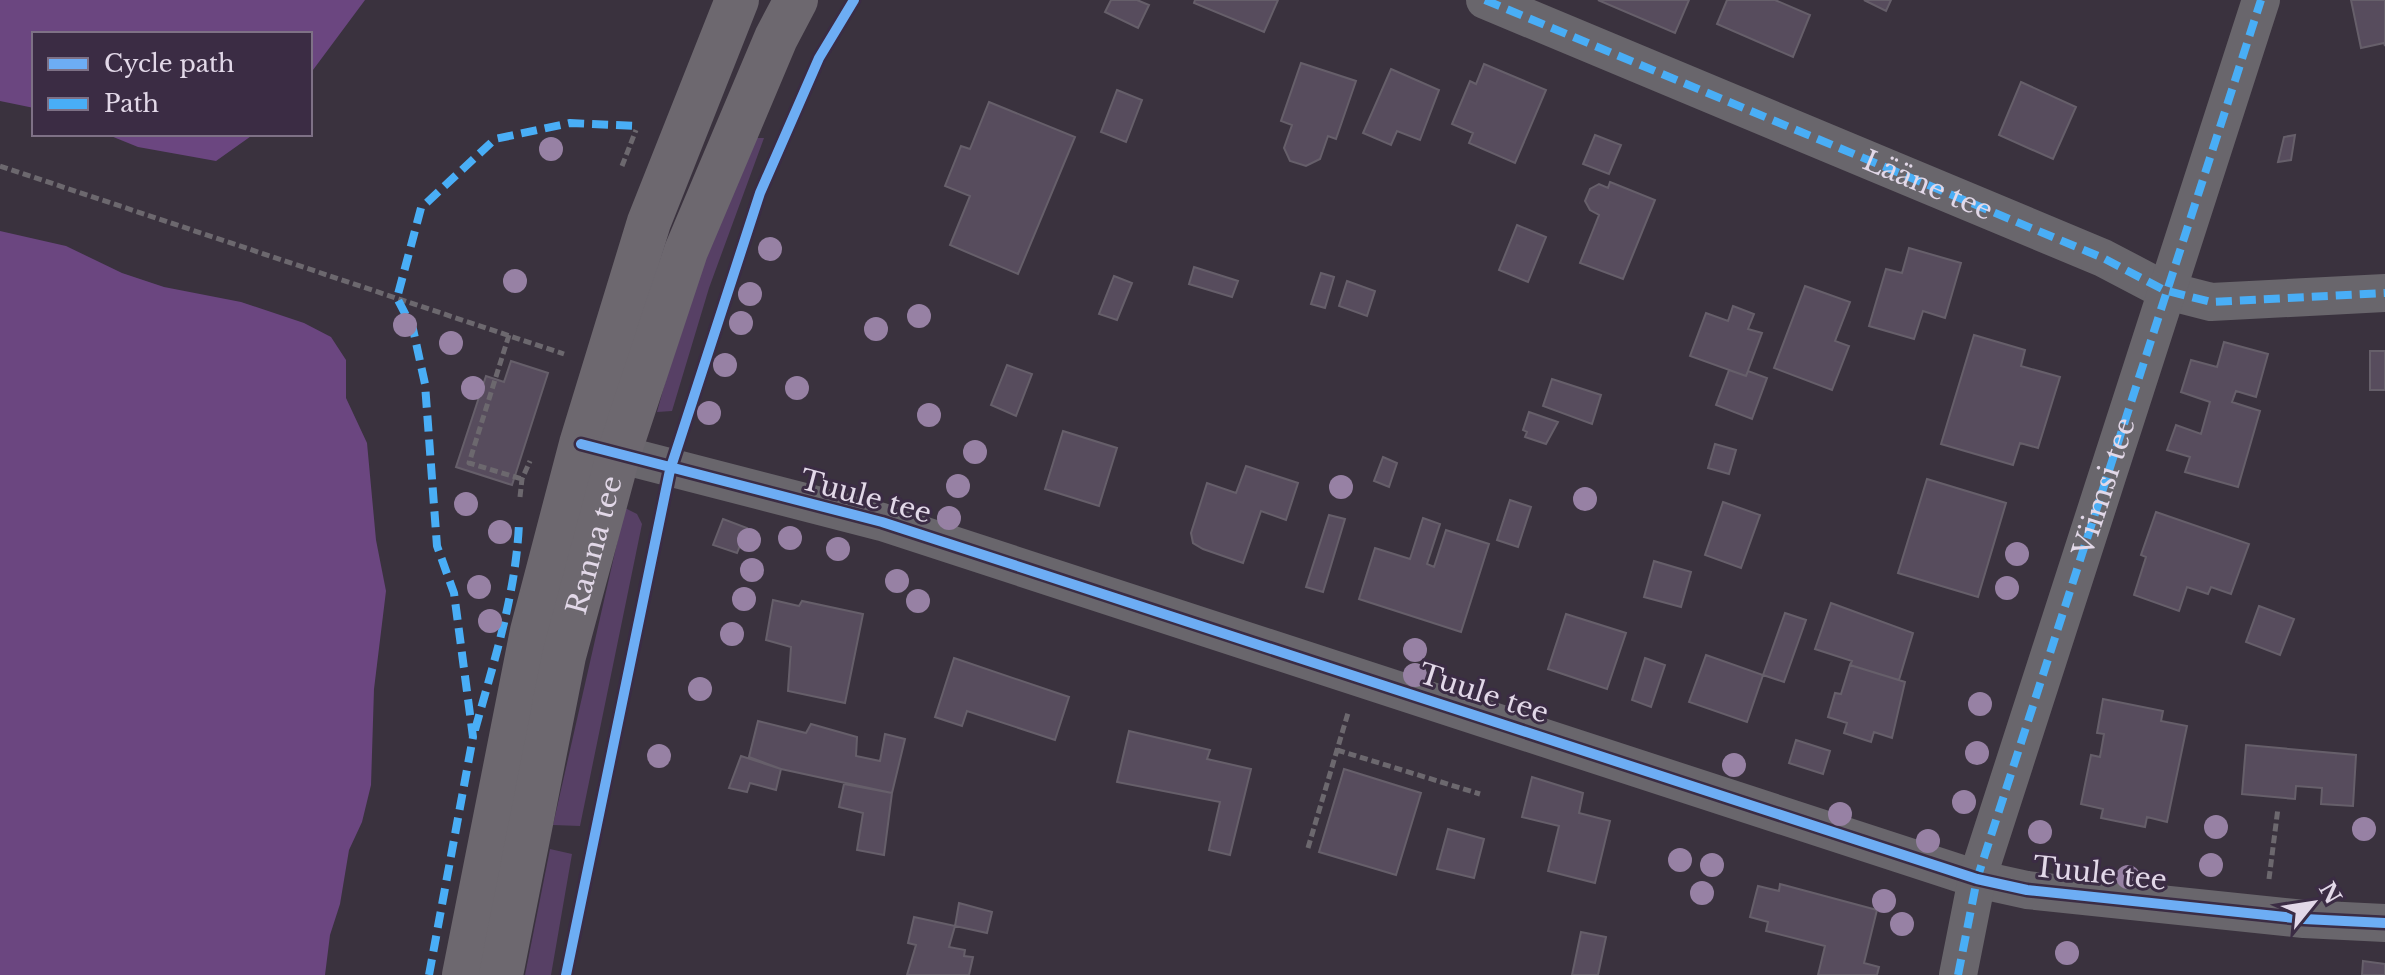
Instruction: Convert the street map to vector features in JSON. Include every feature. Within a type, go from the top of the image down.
[{"type":"main road","name":"Ranna tee","points":[[501,975],[564,656],[600,450],[649,222],[737,0]]},
{"type":"main road","name":"Ranna tee","points":[[464,975],[532,631],[600,450],[776,38],[796,0]]},
{"type":"street","name":"Lääne tee","points":[[1485,0],[2103,258],[2164,290],[2211,302],[2385,293]]},
{"type":"street","name":"Viimsi tee","points":[[1958,975],[1977,879],[2164,290],[2187,234],[2261,0]]},
{"type":"street","name":"Tuule tee","points":[[600,450],[882,522],[1977,879],[2027,890],[2264,915],[2385,923]]},
{"type":"path","points":[[0,166],[570,356]]},
{"type":"path","points":[[509,335],[469,463],[522,479]]},
{"type":"path","points":[[1308,848],[1359,677]]},
{"type":"path","points":[[1337,750],[1480,794]]},
{"type":"path","points":[[2264,915],[2278,808]]},
{"type":"shaded area","points":[[0,0],[365,0],[312,71],[312,32],[32,32],[32,108],[0,101]]},
{"type":"shaded area","points":[[111,136],[251,136],[216,161],[138,147]]},
{"type":"shaded area","points":[[752,138],[764,138],[709,288],[672,411],[657,412],[692,284]]},
{"type":"shaded area","points":[[0,231],[66,246],[122,273],[164,287],[241,302],[304,323],[331,337],[346,360],[346,398],[367,443],[376,540],[386,591],[374,689],[371,785],[362,822],[349,850],[340,904],[330,935],[325,975],[0,975]]},
{"type":"shaded area","points":[[625,508],[637,514],[642,524],[580,826],[553,825]]},
{"type":"shaded area","points":[[550,849],[572,854],[551,975],[525,975]]},
{"type":"building","points":[[1111,0],[1137,0],[1149,5],[1138,28],[1105,12]]},
{"type":"building","points":[[1195,0],[1278,0],[1264,32],[1194,3]]},
{"type":"building","points":[[1598,0],[1689,0],[1675,33]]},
{"type":"building","points":[[1727,0],[1775,0],[1810,15],[1793,57],[1717,24]]},
{"type":"building","points":[[1864,0],[1891,0],[1886,11]]},
{"type":"building","points":[[2351,0],[2385,0],[2385,46],[2384,43],[2361,48]]},
{"type":"building","points":[[1301,63],[1356,81],[1336,139],[1328,136],[1320,159],[1306,166],[1290,161],[1284,148],[1292,125],[1281,121]]},
{"type":"building","points":[[1484,64],[1546,90],[1515,163],[1469,143],[1473,133],[1452,124],[1470,81],[1476,84]]},
{"type":"building","points":[[1391,69],[1439,90],[1420,140],[1397,131],[1391,145],[1363,133]]},
{"type":"building","points":[[2021,82],[2076,107],[2053,159],[1999,135]]},
{"type":"building","points":[[1117,90],[1142,100],[1126,142],[1101,132]]},
{"type":"building","points":[[989,102],[1075,137],[1018,274],[950,245],[970,196],[945,186],[961,146],[970,149]]},
{"type":"building","points":[[1595,135],[1621,145],[1609,174],[1583,164]]},
{"type":"building","points":[[2295,135],[2291,160],[2278,162],[2284,137]]},
{"type":"building","points":[[1610,182],[1655,200],[1623,279],[1580,263],[1599,215],[1590,210],[1585,201],[1590,189],[1599,184],[1608,188]]},
{"type":"building","points":[[1517,225],[1546,237],[1528,282],[1499,270]]},
{"type":"building","points":[[1909,248],[1961,263],[1945,318],[1923,311],[1914,339],[1869,326],[1886,269],[1902,273]]},
{"type":"building","points":[[1194,267],[1238,281],[1232,297],[1189,284]]},
{"type":"building","points":[[1321,273],[1334,277],[1325,308],[1311,304]]},
{"type":"building","points":[[1114,276],[1132,283],[1117,320],[1099,314]]},
{"type":"building","points":[[1347,281],[1375,291],[1367,316],[1339,306]]},
{"type":"building","points":[[1805,286],[1850,302],[1835,341],[1849,346],[1832,390],[1774,368]]},
{"type":"building","points":[[1733,306],[1754,314],[1748,329],[1762,333],[1746,376],[1690,356],[1706,313],[1728,321]]},
{"type":"building","points":[[1974,335],[2025,350],[2021,366],[2060,377],[2038,448],[2020,443],[2013,465],[1941,444]]},
{"type":"building","points":[[2224,342],[2268,354],[2256,397],[2236,391],[2232,402],[2260,411],[2238,487],[2185,472],[2190,457],[2167,450],[2176,425],[2201,434],[2210,402],[2181,392],[2191,360],[2217,367]]},
{"type":"building","points":[[2370,351],[2385,351],[2385,390],[2370,390]]},
{"type":"building","points":[[511,361],[548,373],[512,485],[456,467],[486,376],[504,382]]},
{"type":"building","points":[[1007,365],[1032,374],[1016,416],[991,405]]},
{"type":"building","points":[[1729,370],[1746,376],[1748,371],[1767,378],[1752,419],[1716,405]]},
{"type":"building","points":[[1552,379],[1601,395],[1592,424],[1543,406]]},
{"type":"building","points":[[1529,412],[1558,422],[1546,444],[1525,437],[1527,432],[1523,430]]},
{"type":"building","points":[[1063,431],[1117,448],[1099,506],[1045,489]]},
{"type":"building","points":[[1715,444],[1736,450],[1729,474],[1708,468]]},
{"type":"building","points":[[1383,457],[1397,463],[1389,487],[1374,481]]},
{"type":"building","points":[[1246,466],[1298,483],[1286,520],[1261,511],[1243,563],[1203,549],[1193,543],[1191,533],[1207,483],[1236,493]]},
{"type":"building","points":[[1927,479],[2006,503],[1978,597],[1898,573]]},
{"type":"building","points":[[1510,500],[1531,507],[1518,547],[1497,540]]},
{"type":"building","points":[[1723,502],[1760,515],[1741,568],[1705,555]]},
{"type":"building","points":[[2156,512],[2249,544],[2231,594],[2211,587],[2208,594],[2187,587],[2179,611],[2134,595],[2146,557],[2141,555]]},
{"type":"building","points":[[1329,515],[1345,519],[1323,592],[1306,587]]},
{"type":"building","points":[[1423,518],[1440,524],[1427,564],[1434,567],[1446,530],[1489,544],[1461,632],[1359,599],[1375,548],[1410,559]]},
{"type":"building","points":[[723,519],[747,528],[737,553],[713,545]]},
{"type":"building","points":[[1654,561],[1691,572],[1681,607],[1644,597]]},
{"type":"building","points":[[773,600],[799,606],[802,601],[863,614],[845,703],[788,691],[791,647],[766,640]]},
{"type":"building","points":[[1831,603],[1913,633],[1899,680],[1850,665],[1852,661],[1815,649]]},
{"type":"building","points":[[2259,606],[2294,619],[2280,655],[2246,642]]},
{"type":"building","points":[[1785,613],[1806,620],[1784,682],[1763,675]]},
{"type":"building","points":[[1566,614],[1626,633],[1607,689],[1548,669]]},
{"type":"building","points":[[1706,655],[1763,675],[1747,722],[1689,702]]},
{"type":"building","points":[[954,658],[1069,697],[1055,740],[967,711],[962,726],[935,717]]},
{"type":"building","points":[[1645,658],[1665,665],[1651,707],[1632,700]]},
{"type":"building","points":[[1850,665],[1905,682],[1892,738],[1874,732],[1871,742],[1844,733],[1847,723],[1828,717],[1835,693],[1841,694]]},
{"type":"building","points":[[2103,699],[2163,711],[2161,721],[2187,726],[2167,822],[2147,817],[2145,827],[2101,818],[2103,809],[2081,804],[2091,755],[2100,757],[2104,734],[2097,733]]},
{"type":"building","points":[[758,721],[806,733],[811,724],[857,737],[856,756],[880,761],[885,734],[905,739],[892,793],[781,769],[749,757]]},
{"type":"building","points":[[1129,731],[1210,750],[1207,759],[1251,769],[1230,855],[1209,850],[1220,802],[1117,782]]},
{"type":"building","points":[[1796,740],[1830,751],[1823,774],[1789,763]]},
{"type":"building","points":[[2246,745],[2356,755],[2353,806],[2321,804],[2322,788],[2296,786],[2295,799],[2242,794]]},
{"type":"building","points":[[741,756],[781,769],[776,790],[750,783],[747,792],[729,788]]},
{"type":"building","points":[[1344,769],[1421,793],[1396,875],[1319,852]]},
{"type":"building","points":[[1532,777],[1583,793],[1579,813],[1610,821],[1595,883],[1548,871],[1559,826],[1522,817]]},
{"type":"building","points":[[844,784],[892,793],[884,855],[857,850],[863,813],[839,807]]},
{"type":"building","points":[[1448,829],[1484,839],[1474,878],[1437,869]]},
{"type":"building","points":[[1780,884],[1877,910],[1864,963],[1879,967],[1877,975],[1818,975],[1825,946],[1766,931],[1768,922],[1750,917],[1758,886],[1779,891]]},
{"type":"building","points":[[959,903],[992,912],[987,933],[955,926]]},
{"type":"building","points":[[914,917],[955,926],[949,947],[965,950],[964,956],[973,957],[969,975],[907,975],[916,945],[908,943]]},
{"type":"building","points":[[1581,932],[1606,937],[1598,975],[1572,975]]},
{"type":"building","points":[[2363,961],[2385,964],[2385,975],[2362,975]]},
{"type":"marked path","points":[[1485,0],[2103,258],[2164,290],[2211,302],[2385,293]]},
{"type":"marked path","points":[[1958,975],[1977,879],[2261,0]]},
{"type":"marked path","points":[[429,975],[473,737],[454,593],[437,546],[425,384],[413,329],[397,298],[421,208],[495,139],[570,123],[638,126]]},
{"type":"marked path","points":[[475,730],[509,602],[519,523]]},
{"type":"cycle path","points":[[566,975],[670,470],[760,193],[819,58],[854,0]]},
{"type":"cycle path","points":[[581,444],[882,522],[1977,879],[2027,890],[2304,919],[2385,923]]}]
